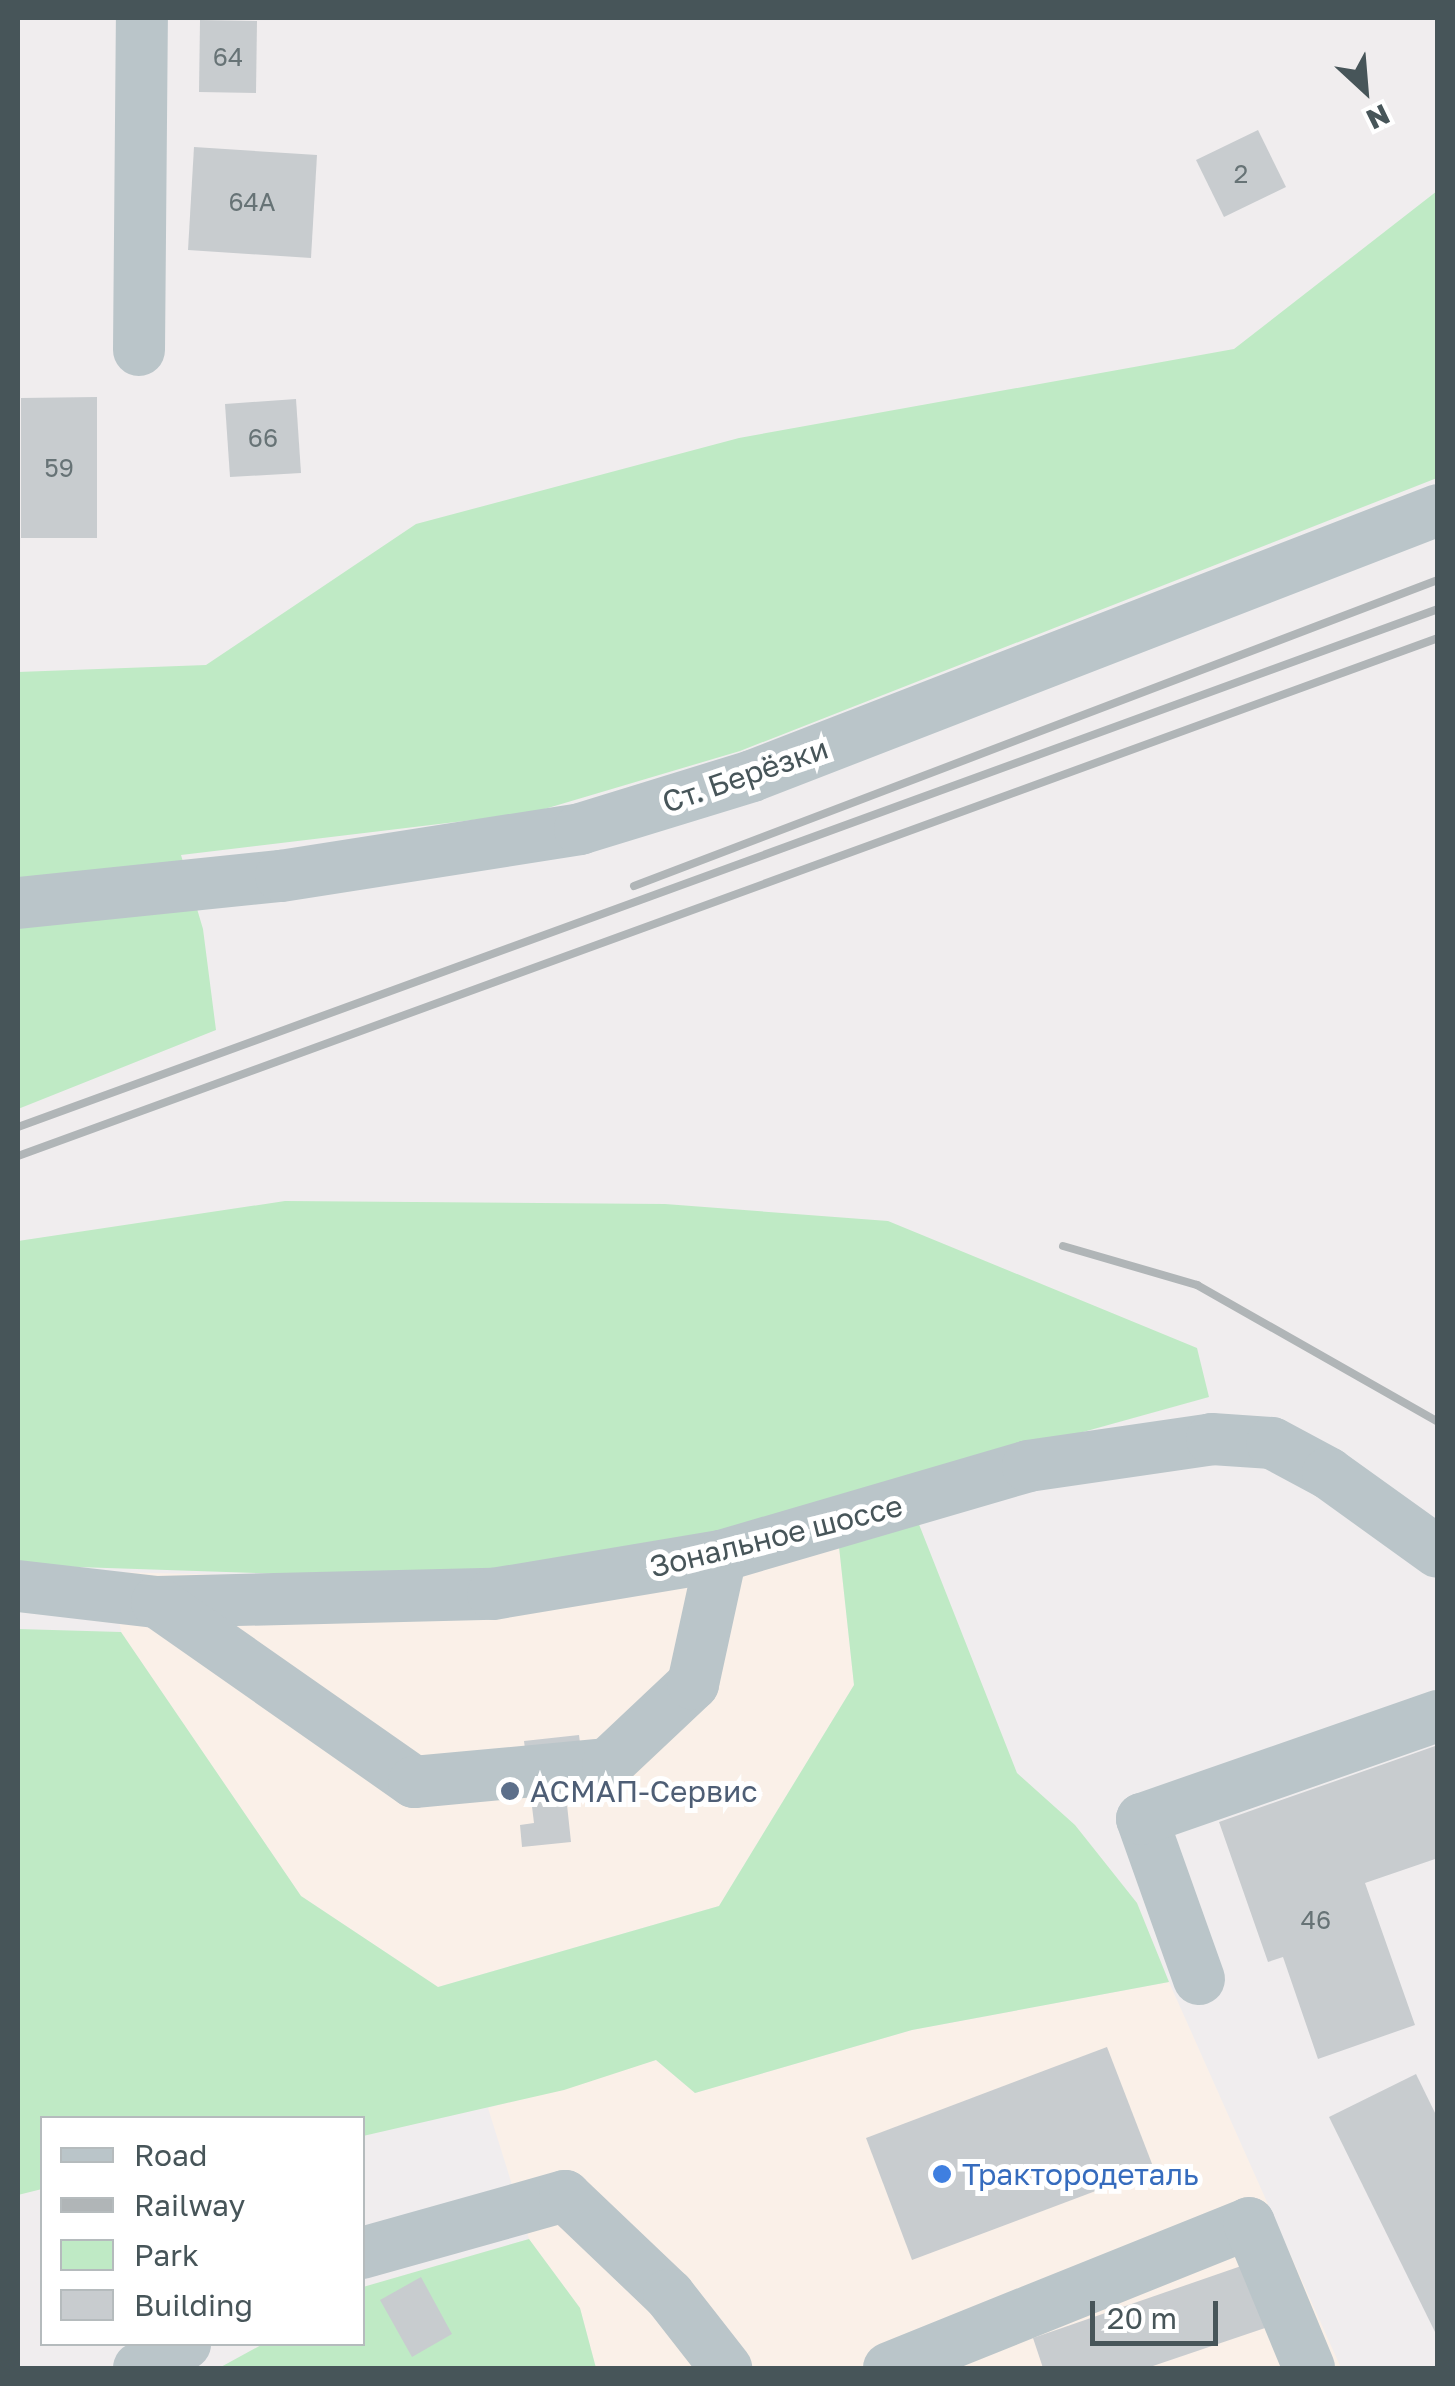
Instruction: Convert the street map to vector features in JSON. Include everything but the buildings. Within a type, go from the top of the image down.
[{"type":"street","points":[[139,350],[142,18]]},
{"type":"street","name":"Ст. Берёзки","points":[[18,903],[281,876],[580,828],[752,776],[1438,510]]},
{"type":"street","name":"Зональное шоссе","points":[[18,1586],[157,1602],[492,1594],[721,1556],[1028,1466],[1212,1438],[1272,1443],[1328,1473],[1438,1552]]},
{"type":"street","points":[[157,1602],[414,1782],[608,1764],[693,1684],[721,1556]]},
{"type":"street","points":[[1199,1979],[1142,1819],[1438,1716]]},
{"type":"street","points":[[365,2252],[564,2196],[669,2294],[726,2368]]},
{"type":"street","points":[[889,2368],[1249,2223],[1309,2368]]},
{"type":"street","points":[[139,2368],[181,2346]]},
{"type":"shaded area","name":"АСМАП-Сервис","points":[[836,1518],[854,1685],[719,1906],[438,1987],[301,1896],[121,1632],[112,1572],[490,1581]]},
{"type":"shaded area","points":[[1169,1982],[1341,2368],[596,2368],[580,2308],[529,2239],[488,2108],[656,2060],[695,2093],[912,2030]]},
{"type":"green space","points":[[1437,191],[1437,478],[740,751],[531,813],[181,855],[203,929],[216,1030],[18,1109],[18,672],[206,665],[416,524],[739,438],[1234,349]]},
{"type":"green space","points":[[285,1201],[665,1204],[888,1221],[1197,1348],[1209,1397],[1047,1442],[909,1499],[1017,1773],[1075,1825],[1137,1903],[1169,1982],[912,2030],[695,2093],[656,2060],[564,2090],[365,2136],[365,2116],[40,2116],[40,2190],[18,2195],[18,1629],[121,1632],[301,1896],[438,1987],[719,1906],[854,1685],[836,1519],[490,1581],[18,1565],[18,1241]]},
{"type":"green space","points":[[529,2239],[580,2308],[596,2368],[219,2368],[259,2346],[365,2346],[365,2286]]},
{"type":"railway","points":[[634,886],[1438,580]]},
{"type":"railway","points":[[18,1127],[1438,609]]},
{"type":"railway","points":[[18,1156],[1438,638]]},
{"type":"railway","points":[[1063,1246],[1197,1285],[1438,1422]]},
{"type":"place","name":"АСМАП-Сервис","points":[[510,1791]]},
{"type":"place","name":"Трактородеталь","points":[[942,2174]]}]
